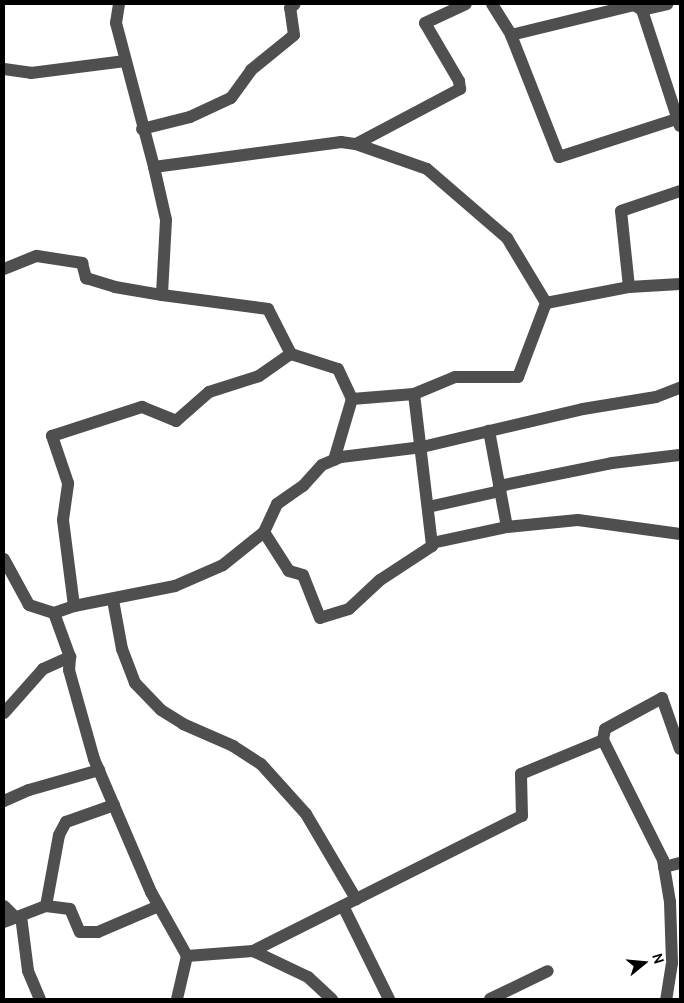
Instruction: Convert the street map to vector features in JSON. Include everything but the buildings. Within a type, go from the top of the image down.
[{"type":"street","points":[[119,4],[116,23],[166,220],[162,295]]},
{"type":"street","points":[[142,129],[190,117],[231,98],[251,70],[294,35],[290,8],[295,4]]},
{"type":"street","points":[[356,144],[460,89],[459,81],[425,23],[466,4]]},
{"type":"street","points":[[492,4],[511,35],[559,157],[679,123],[674,95],[642,10],[634,5],[511,35]]},
{"type":"street","points":[[642,10],[668,4]]},
{"type":"street","points":[[4,69],[31,73],[125,61]]},
{"type":"street","points":[[154,167],[341,142],[356,144],[427,169],[507,238],[546,303]]},
{"type":"street","points":[[628,286],[621,212],[680,191]]},
{"type":"street","points":[[4,269],[37,256],[82,263],[86,278],[114,287],[268,309],[291,354],[338,369],[352,399],[334,460]]},
{"type":"street","points":[[546,303],[628,286],[680,284]]},
{"type":"street","points":[[352,399],[414,394],[455,377],[518,377],[546,303]]},
{"type":"street","points":[[74,606],[63,520],[68,483],[52,436],[142,407],[176,421],[209,392],[259,376],[291,354]]},
{"type":"street","points":[[4,559],[29,605],[54,613],[74,606],[113,600],[174,586],[223,565],[264,532],[277,504],[303,486],[322,465],[334,460],[422,447],[489,431],[656,397],[680,388]]},
{"type":"street","points":[[414,394],[422,447],[432,543]]},
{"type":"street","points":[[489,431],[507,527]]},
{"type":"street","points":[[428,507],[500,488],[612,463],[680,455]]},
{"type":"street","points":[[264,532],[289,571],[303,575],[320,618],[349,609],[380,580],[432,543],[507,527],[578,520],[680,534]]},
{"type":"street","points":[[113,600],[122,649],[135,684],[161,710],[183,724],[233,746],[261,764],[306,814],[356,899]]},
{"type":"street","points":[[54,613],[70,657],[69,670],[99,770],[159,906],[187,956],[177,999]]},
{"type":"street","points":[[4,713],[43,670],[70,657]]},
{"type":"street","points":[[666,999],[675,969],[670,902],[664,867],[603,740],[605,729],[662,698],[680,749]]},
{"type":"street","points":[[187,956],[252,951],[522,816],[521,774],[603,740]]},
{"type":"street","points":[[4,801],[29,790],[99,770]]},
{"type":"street","points":[[46,906],[59,835],[66,822],[114,805]]},
{"type":"street","points":[[664,867],[680,864]]},
{"type":"street","points":[[4,906],[13,919],[28,971],[40,999]]},
{"type":"street","points":[[13,919],[46,906],[70,909],[80,932],[98,932],[159,906]]},
{"type":"street","points":[[343,906],[389,999]]},
{"type":"street","points":[[252,951],[308,977],[332,999]]},
{"type":"street","points":[[490,999],[548,971]]}]
